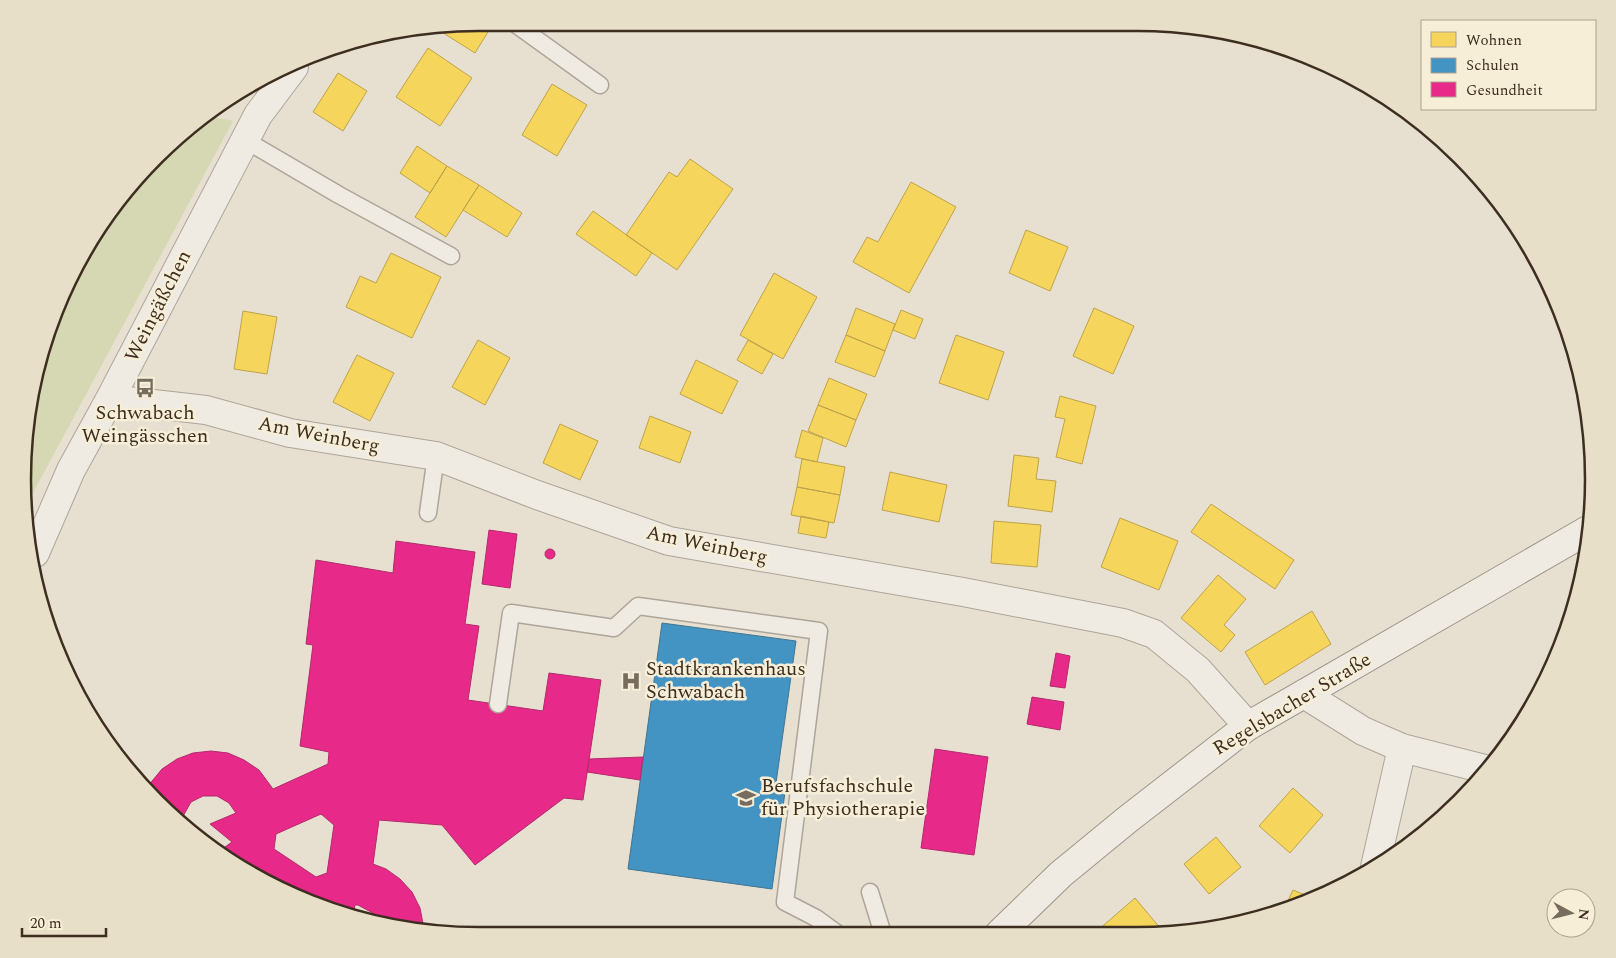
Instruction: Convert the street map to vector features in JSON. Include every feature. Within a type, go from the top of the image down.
[{"type":"street","name":"Weingäßchen","points":[[37,548],[71,470],[258,115],[289,73]]},
{"type":"street","name":"Am Weinberg","points":[[110,399],[206,410],[290,433],[436,456],[537,495],[668,541],[963,592],[1123,623],[1154,634],[1198,670],[1248,726]]},
{"type":"street","name":"Regelsbacher Straße","points":[[1006,927],[1061,874],[1188,770],[1248,726],[1581,534]]},
{"type":"street","points":[[1304,694],[1363,731],[1402,748],[1479,768]]},
{"type":"street","points":[[1377,857],[1402,748]]},
{"type":"lane","points":[[526,31],[600,85]]},
{"type":"lane","points":[[245,140],[339,195],[451,256]]},
{"type":"lane","points":[[428,513],[436,456]]},
{"type":"lane","points":[[498,704],[511,613],[614,628],[638,606],[819,631],[785,902],[816,918],[828,927]]},
{"type":"lane","points":[[870,892],[881,927]]},
{"type":"green space","points":[[216,117],[233,121],[32,496],[32,450],[40,392],[55,335],[77,281],[91,255],[124,206],[162,162]]},
{"type":"building: Wohnen","points":[[487,31],[488,32],[475,53],[443,33]]},
{"type":"building: Wohnen","points":[[428,48],[472,78],[440,126],[396,97]]},
{"type":"building: Wohnen","points":[[338,73],[367,91],[343,131],[313,112]]},
{"type":"building: Wohnen","points":[[552,84],[587,105],[557,156],[522,135]]},
{"type":"building: Wohnen","points":[[417,146],[447,166],[430,193],[400,173]]},
{"type":"building: Wohnen","points":[[690,159],[733,189],[677,270],[626,235],[669,172],[677,177]]},
{"type":"building: Wohnen","points":[[447,166],[479,185],[446,237],[415,217]]},
{"type":"building: Wohnen","points":[[911,182],[956,207],[909,293],[853,262],[867,237],[878,242]]},
{"type":"building: Wohnen","points":[[479,185],[522,213],[507,237],[463,210]]},
{"type":"building: Wohnen","points":[[593,211],[652,253],[636,276],[576,234]]},
{"type":"building: Wohnen","points":[[1026,230],[1068,247],[1050,291],[1009,273]]},
{"type":"building: Wohnen","points":[[391,253],[441,277],[412,338],[346,307],[360,276],[376,283]]},
{"type":"building: Wohnen","points":[[774,273],[817,297],[783,359],[740,335]]},
{"type":"building: Wohnen","points":[[856,308],[895,324],[885,351],[846,335]]},
{"type":"building: Wohnen","points":[[1094,308],[1134,326],[1113,374],[1073,356]]},
{"type":"building: Wohnen","points":[[901,310],[923,319],[915,339],[893,330]]},
{"type":"building: Wohnen","points":[[243,311],[277,317],[267,374],[234,369]]},
{"type":"building: Wohnen","points":[[846,335],[885,351],[875,377],[835,362]]},
{"type":"building: Wohnen","points":[[956,335],[1004,352],[988,400],[939,383]]},
{"type":"building: Wohnen","points":[[478,340],[510,358],[485,405],[452,387]]},
{"type":"building: Wohnen","points":[[748,340],[773,354],[762,374],[737,360]]},
{"type":"building: Wohnen","points":[[357,355],[394,373],[370,421],[333,402]]},
{"type":"building: Wohnen","points":[[696,360],[738,381],[722,414],[680,394]]},
{"type":"building: Wohnen","points":[[829,378],[867,394],[856,420],[818,405]]},
{"type":"building: Wohnen","points":[[1060,396],[1096,406],[1082,464],[1056,457],[1065,419],[1055,417]]},
{"type":"building: Wohnen","points":[[818,405],[856,420],[846,447],[808,431]]},
{"type":"building: Wohnen","points":[[650,416],[691,432],[680,463],[639,448]]},
{"type":"building: Wohnen","points":[[560,424],[598,441],[580,480],[543,463]]},
{"type":"building: Wohnen","points":[[802,430],[823,438],[817,462],[795,457]]},
{"type":"building: Wohnen","points":[[1014,455],[1039,458],[1036,479],[1056,481],[1052,512],[1008,506]]},
{"type":"building: Wohnen","points":[[802,459],[845,467],[840,495],[797,487]]},
{"type":"building: Wohnen","points":[[890,472],[947,485],[939,522],[882,510]]},
{"type":"building: Wohnen","points":[[797,487],[840,495],[834,523],[791,515]]},
{"type":"building: Wohnen","points":[[1211,504],[1294,560],[1275,589],[1191,532]]},
{"type":"building: Wohnen","points":[[801,516],[829,522],[826,538],[798,533]]},
{"type":"building: Wohnen","points":[[1120,518],[1178,541],[1159,590],[1101,567]]},
{"type":"building: Wohnen","points":[[994,521],[1041,525],[1037,567],[991,563]]},
{"type":"building: Wohnen","points":[[1218,575],[1246,599],[1224,625],[1235,635],[1221,652],[1181,618]]},
{"type":"building: Wohnen","points":[[1312,611],[1331,644],[1265,685],[1245,652]]},
{"type":"building: Wohnen","points":[[1293,788],[1323,815],[1290,853],[1259,826]]},
{"type":"building: Wohnen","points":[[1216,837],[1241,867],[1209,894],[1184,864]]},
{"type":"building: Wohnen","points":[[1293,890],[1304,895],[1288,900]]},
{"type":"building: Wohnen","points":[[1135,898],[1159,926],[1137,927],[1102,927]]},
{"type":"building: Schulen","points":[[662,623],[796,641],[775,790],[785,792],[772,889],[628,869]]},
{"type":"building: Gesundheit","points":[[489,530],[517,534],[510,588],[482,584]]},
{"type":"building: Gesundheit","points":[[396,541],[475,552],[465,624],[479,626],[468,700],[543,711],[549,673],[601,680],[583,800],[564,798],[475,865],[442,825],[379,820],[373,864],[386,869],[400,879],[412,892],[420,908],[423,923],[372,913],[358,905],[355,905],[354,909],[335,903],[281,881],[225,847],[232,842],[210,824],[236,813],[229,803],[217,796],[203,796],[191,802],[183,815],[150,783],[162,769],[177,759],[193,753],[211,751],[228,753],[244,760],[259,770],[273,789],[328,764],[329,752],[300,746],[313,645],[306,644],[316,560],[393,573]],"holes":[[[321,814],[334,825],[327,873],[316,877],[274,849],[276,834]]]},
{"type":"building: Gesundheit","points":[[548,549],[552,549],[555,554],[554,558],[548,559],[545,556],[545,552]]},
{"type":"building: Gesundheit","points":[[1056,653],[1070,656],[1065,688],[1050,686]]},
{"type":"building: Gesundheit","points":[[1032,697],[1064,702],[1060,730],[1027,724]]},
{"type":"building: Gesundheit","points":[[935,749],[988,757],[974,855],[921,848]]},
{"type":"building: Gesundheit","points":[[643,757],[640,780],[587,772],[589,759]]},
{"type":"place","name":"Schwabach Weingässchen","points":[[145,388]]},
{"type":"place","name":"Stadtkrankenhaus Schwabach","points":[[631,681]]},
{"type":"place","name":"Berufsfachschule für Physiotherapie","points":[[746,798]]}]
